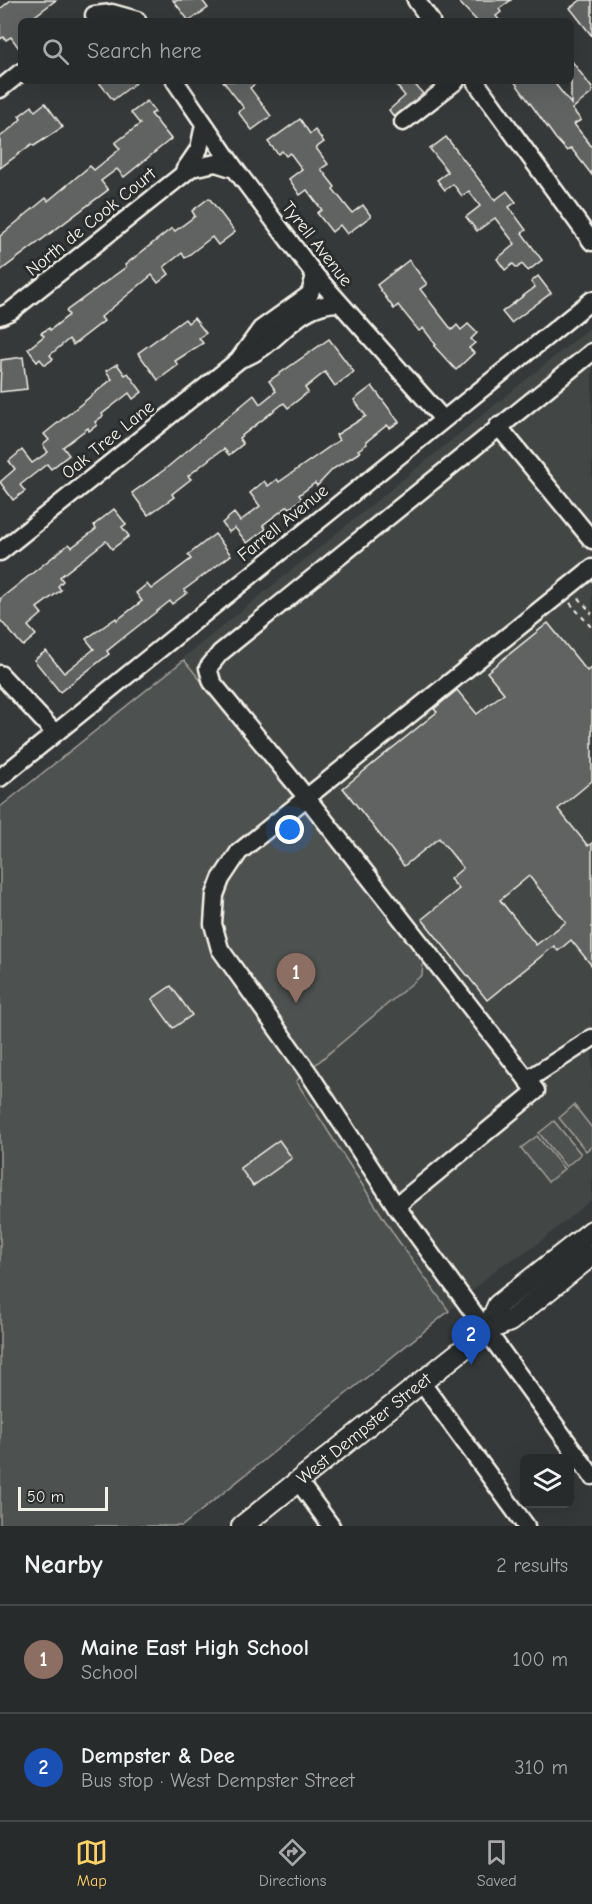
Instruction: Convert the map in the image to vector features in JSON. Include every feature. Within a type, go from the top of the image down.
[{"type":"main road","points":[[487,1330],[498,1305],[592,1231]]},
{"type":"main road","points":[[487,1330],[510,1321],[592,1255]]},
{"type":"main road","name":"West Dempster Street","points":[[242,1526],[487,1330]]},
{"type":"street","points":[[90,18],[104,0]]},
{"type":"street","points":[[126,0],[135,18]]},
{"type":"street","points":[[416,0],[429,18]]},
{"type":"street","points":[[90,18],[112,13],[128,18]]},
{"type":"street","points":[[0,89],[18,74]]},
{"type":"street","name":"Tyrell Avenue","points":[[177,84],[235,170],[315,275],[443,419]]},
{"type":"street","points":[[403,122],[452,84]]},
{"type":"street","points":[[477,84],[592,242]]},
{"type":"street","name":"North de Cook Court","points":[[177,178],[195,158],[204,125]]},
{"type":"street","name":"North de Cook Court","points":[[0,316],[11,311],[191,168],[207,164],[225,165],[235,170]]},
{"type":"street","name":"Oak Tree Lane","points":[[240,359],[261,329],[310,294],[315,275]]},
{"type":"street","name":"Farrell Avenue","points":[[0,778],[54,732],[592,300]]},
{"type":"street","name":"Oak Tree Lane","points":[[0,552],[240,359],[252,354],[308,310],[338,303]]},
{"type":"street","points":[[396,1206],[536,1091],[307,798],[212,682],[208,668],[220,653],[592,352]]},
{"type":"street","points":[[498,426],[592,540]]},
{"type":"street","points":[[592,568],[239,852],[229,864],[215,895],[213,916],[215,937],[220,949],[310,1075],[396,1206],[592,1476]]},
{"type":"street","points":[[0,674],[54,732]]},
{"type":"street","points":[[527,1080],[592,1038]]},
{"type":"street","points":[[421,1382],[526,1526]]},
{"type":"street","points":[[298,1481],[330,1526]]},
{"type":"path","points":[[575,593],[592,614]]},
{"type":"path","points":[[567,600],[592,628]]},
{"type":"shaded area","points":[[592,326],[592,1199],[531,1249],[500,1266],[449,1311],[182,1526],[0,1526],[0,807]]},
{"type":"shaded area","points":[[184,660],[389,912],[423,963],[422,975],[296,1081],[395,1236],[449,1311],[182,1526],[0,1526],[0,807]]},
{"type":"shaded area","points":[[574,1105],[592,1128],[592,1146],[586,1151],[559,1118]]},
{"type":"shaded area","points":[[554,1121],[581,1154],[566,1167],[539,1133]]},
{"type":"shaded area","points":[[537,1136],[564,1169],[548,1182],[521,1148]]},
{"type":"building","points":[[11,0],[56,0],[32,18],[18,18],[18,47],[11,37],[6,40],[4,37],[0,39],[0,9]]},
{"type":"building","points":[[173,0],[202,0],[208,8],[193,18],[187,18]]},
{"type":"building","points":[[457,0],[511,0],[499,9],[501,12],[496,16],[498,18],[474,18]]},
{"type":"building","points":[[581,0],[592,0],[592,36],[570,8]]},
{"type":"building","points":[[574,64],[592,88],[592,93],[572,109],[581,120],[574,124],[592,147],[592,175],[571,148],[567,151],[556,139],[516,84],[555,84],[571,104]]},
{"type":"building","points":[[100,84],[134,84],[113,100]]},
{"type":"building","points":[[225,84],[255,84],[250,88],[271,116],[252,130],[238,112],[244,108]]},
{"type":"building","points":[[395,84],[415,84],[423,94],[394,117],[389,110],[405,96]]},
{"type":"building","points":[[147,101],[155,112],[151,114],[171,139],[124,177],[117,169],[101,181],[108,190],[0,271],[0,236],[46,198],[48,201],[90,166],[94,170],[120,149],[115,143],[140,124],[131,113]]},
{"type":"building","points":[[45,103],[63,127],[34,146],[32,144],[0,168],[0,137],[21,119],[19,116],[32,106],[35,111]]},
{"type":"building","points":[[300,119],[310,134],[315,130],[324,142],[316,148],[328,164],[321,169],[335,187],[333,189],[352,213],[363,205],[371,216],[347,234],[340,225],[332,232],[317,213],[322,210],[307,190],[300,195],[289,179],[302,169],[290,153],[286,156],[282,151],[278,154],[268,142]]},
{"type":"building","points":[[446,137],[495,200],[507,191],[516,202],[509,207],[526,230],[522,233],[542,260],[528,271],[522,264],[517,268],[513,264],[505,270],[497,259],[515,244],[495,218],[477,231],[466,217],[480,206],[469,191],[462,196],[453,184],[445,190],[437,180],[448,172],[430,149]]},
{"type":"building","points":[[209,198],[235,232],[218,245],[212,237],[185,258],[182,253],[164,267],[169,274],[158,283],[152,275],[101,317],[104,321],[73,345],[69,339],[50,355],[53,359],[45,365],[40,359],[37,362],[28,349],[44,336],[41,333],[49,328],[50,330],[69,315],[66,311],[126,267],[125,265],[172,228],[175,231],[195,216],[192,211]]},
{"type":"building","points":[[409,260],[427,284],[420,289],[452,330],[457,325],[461,330],[468,324],[477,333],[471,339],[475,343],[469,348],[474,353],[456,370],[434,346],[436,345],[423,328],[419,331],[398,305],[394,309],[377,285]]},
{"type":"building","points":[[538,276],[551,293],[511,323],[502,312],[535,287],[531,282]]},
{"type":"building","points":[[194,318],[206,333],[199,338],[203,343],[175,361],[178,365],[158,380],[138,353],[185,319],[188,323]]},
{"type":"building","points":[[329,339],[354,372],[335,386],[325,372],[305,388],[308,392],[288,408],[284,403],[239,438],[243,444],[229,455],[224,449],[188,476],[191,479],[172,494],[174,497],[148,515],[132,493],[164,470],[254,395],[260,404],[276,391],[269,381]]},
{"type":"building","points":[[23,357],[27,389],[0,392],[1,360]]},
{"type":"building","points":[[117,364],[125,375],[128,373],[142,392],[133,399],[129,393],[102,414],[103,416],[95,422],[97,425],[89,431],[88,428],[63,447],[69,455],[51,469],[47,464],[20,485],[25,491],[13,500],[0,482],[15,469],[9,461],[22,450],[32,463],[48,452],[43,445],[49,440],[44,434],[112,379],[106,371]]},
{"type":"building","points":[[372,386],[399,422],[390,428],[387,425],[358,450],[360,452],[333,469],[317,486],[315,483],[299,495],[302,499],[290,508],[288,506],[263,525],[266,529],[247,543],[235,528],[229,532],[222,523],[234,513],[240,521],[260,506],[250,493],[264,481],[268,486],[277,479],[279,482],[339,440],[336,435],[366,416],[354,400]]},
{"type":"building","points":[[114,509],[126,524],[122,527],[129,536],[112,549],[106,541],[60,577],[63,581],[58,586],[61,590],[37,608],[42,614],[28,626],[36,635],[23,646],[0,620],[0,599],[69,544],[72,547],[96,529],[94,525]]},
{"type":"building","points":[[215,534],[231,555],[184,590],[187,593],[172,604],[170,601],[128,634],[107,651],[109,654],[60,692],[34,660],[46,651],[64,673],[94,649],[86,639],[142,601],[136,593],[147,584],[151,589],[191,559],[188,555]]},
{"type":"building","points":[[548,623],[587,671],[592,667],[592,781],[558,809],[588,846],[592,843],[592,966],[571,940],[558,951],[554,946],[487,1000],[422,919],[459,889],[450,879],[463,868],[439,838],[404,866],[343,788],[437,712],[434,709],[457,690],[477,714],[504,693],[487,672]],"holes":[[[529,876],[566,922],[536,945],[500,900]]]},
{"type":"building","points":[[171,986],[192,1015],[173,1028],[152,999]]},
{"type":"building","points":[[279,1140],[292,1158],[253,1186],[240,1168]]},
{"type":"place","name":"Maine East High School","points":[[296,1003]]},
{"type":"place","name":"Dempster & Dee","points":[[471,1365]]}]
